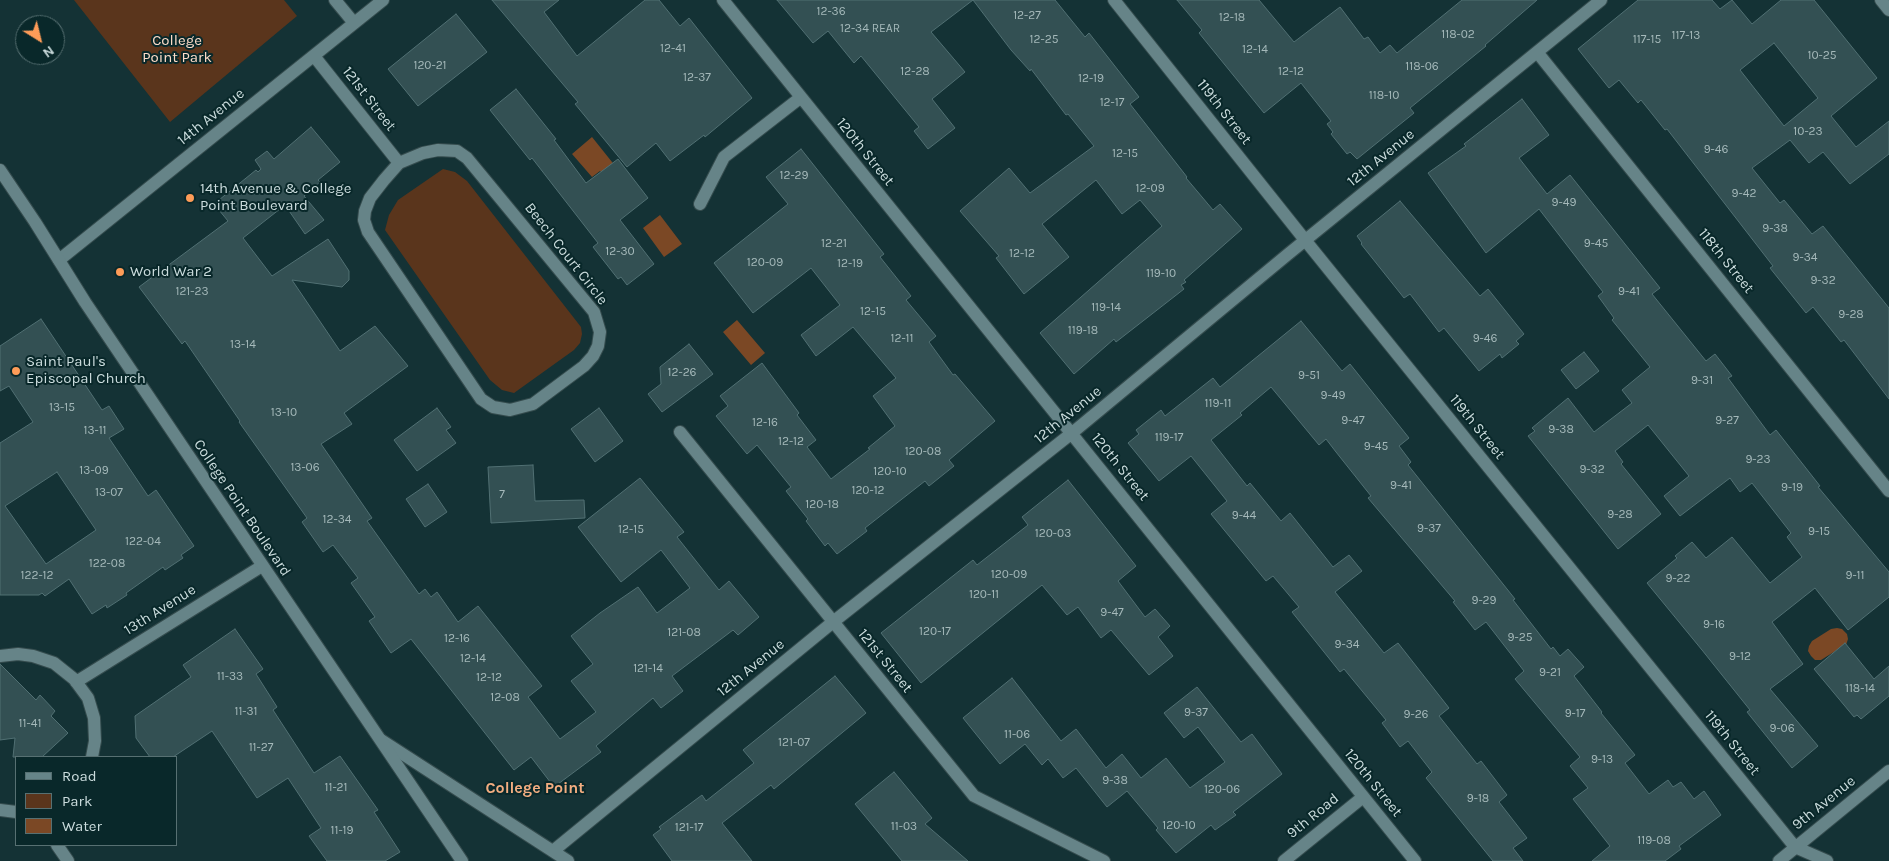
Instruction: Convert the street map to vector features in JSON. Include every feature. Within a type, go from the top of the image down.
[{"type":"street","points":[[335,0],[354,23]]},
{"type":"street","name":"14th Avenue","points":[[59,260],[383,0]]},
{"type":"street","name":"120th Street","points":[[723,0],[1415,861]]},
{"type":"street","name":"119th Street","points":[[1114,0],[1305,240],[1795,847],[1826,861]]},
{"type":"street","name":"12th Avenue","points":[[552,851],[833,622],[1072,433],[1305,240],[1601,0]]},
{"type":"street","points":[[1881,0],[1889,10]]},
{"type":"street","name":"118th Street","points":[[1537,52],[1889,492]]},
{"type":"street","name":"121st Street","points":[[314,56],[399,163]]},
{"type":"street","points":[[700,204],[724,156],[800,98]]},
{"type":"street","name":"Beech Court Circle","points":[[438,150],[457,151],[467,158],[594,312],[600,332],[598,346],[593,356],[584,366],[533,404],[510,410],[493,406],[482,400],[368,232],[364,220],[370,198],[399,163],[423,153],[438,150]]},
{"type":"street","name":"College Point Boulevard","points":[[0,170],[85,302],[462,861]]},
{"type":"street","name":"121st Street","points":[[680,432],[974,796],[1104,861]]},
{"type":"street","name":"13th Avenue","points":[[76,682],[262,566]]},
{"type":"street","points":[[0,656],[18,654],[34,656],[54,663],[76,682],[88,698],[94,718],[95,741],[92,756]]},
{"type":"street","points":[[381,740],[568,861]]},
{"type":"street","name":"9th Avenue","points":[[1779,861],[1889,771]]},
{"type":"street","name":"9th Road","points":[[1284,861],[1363,797]]},
{"type":"street","points":[[0,810],[15,812]]},
{"type":"street","points":[[58,846],[68,861]]},
{"type":"green space","name":"College Point Park","points":[[74,0],[284,0],[297,16],[170,122]]},
{"type":"green space","points":[[443,169],[455,172],[467,181],[581,327],[580,343],[574,350],[514,393],[502,390],[490,380],[385,230],[389,215],[398,200]]},
{"type":"water","points":[[592,137],[616,167],[605,176],[600,171],[592,177],[572,154]]},
{"type":"water","points":[[660,215],[682,244],[664,257],[643,228]]},
{"type":"water","points":[[737,320],[765,353],[751,365],[723,332]]},
{"type":"water","points":[[1831,629],[1842,629],[1847,634],[1846,645],[1821,660],[1815,660],[1808,651],[1812,641]]},
{"type":"building","points":[[492,0],[559,0],[544,12],[577,56],[645,0],[659,0],[680,26],[689,18],[752,98],[705,137],[704,135],[670,161],[656,143],[627,167],[575,104],[578,102]]},
{"type":"building","points":[[777,0],[973,0],[931,32],[965,72],[932,99],[955,128],[928,149],[914,131],[919,127],[861,56],[854,63],[828,31],[813,43]]},
{"type":"building","points":[[973,0],[1055,0],[1085,37],[1089,33],[1139,97],[1130,104],[1186,178],[1213,210],[1220,204],[1242,229],[1184,280],[1186,282],[1181,285],[1184,289],[1116,342],[1114,339],[1074,374],[1040,333],[1162,226],[1140,200],[1122,214],[1096,180],[1042,224],[1069,257],[1024,294],[996,258],[999,256],[960,211],[1009,168],[1030,193],[1094,146],[1068,114],[1066,115],[1031,69],[1030,71],[1011,50]]},
{"type":"building","points":[[1177,0],[1259,0],[1294,42],[1340,7],[1364,39],[1368,37],[1380,53],[1390,45],[1397,53],[1462,0],[1537,0],[1486,46],[1410,108],[1414,113],[1357,159],[1350,152],[1347,154],[1331,134],[1333,132],[1327,124],[1331,121],[1301,83],[1264,113],[1199,33],[1202,30]]},
{"type":"building","points":[[1638,0],[1712,0],[1720,9],[1732,0],[1752,24],[1781,0],[1814,0],[1877,78],[1831,116],[1856,147],[1889,121],[1889,154],[1850,184],[1823,152],[1809,163],[1790,140],[1752,168],[1780,203],[1784,200],[1812,234],[1823,226],[1889,308],[1889,399],[1844,340],[1841,342],[1813,307],[1806,313],[1770,268],[1773,266],[1667,129],[1665,130],[1641,100],[1638,103],[1619,80],[1609,88],[1578,49]],"holes":[[[1774,43],[1818,98],[1784,126],[1740,70]]]},
{"type":"building","points":[[456,14],[487,52],[418,106],[388,69]]},
{"type":"building","points":[[516,89],[556,139],[554,140],[586,183],[618,159],[648,198],[620,220],[654,264],[627,285],[621,277],[618,279],[593,247],[598,243],[532,158],[530,160],[490,110]]},
{"type":"building","points":[[1522,99],[1549,135],[1519,158],[1547,194],[1570,175],[1660,288],[1652,294],[1706,361],[1715,354],[1732,376],[1728,378],[1770,435],[1776,430],[1820,486],[1818,487],[1889,572],[1889,597],[1848,630],[1815,588],[1772,622],[1803,664],[1770,689],[1818,746],[1792,768],[1747,712],[1750,710],[1647,583],[1677,558],[1675,556],[1692,542],[1706,558],[1732,537],[1770,583],[1802,557],[1787,537],[1791,533],[1752,483],[1740,492],[1730,478],[1680,516],[1664,496],[1689,476],[1648,425],[1615,451],[1623,462],[1621,464],[1661,514],[1618,549],[1528,436],[1535,431],[1532,428],[1568,398],[1594,432],[1632,403],[1622,390],[1650,367],[1612,320],[1614,318],[1598,296],[1603,292],[1539,209],[1486,253],[1428,173],[1466,146],[1464,144]]},
{"type":"building","points":[[311,127],[340,162],[318,180],[320,182],[304,196],[324,220],[305,234],[285,205],[243,238],[272,276],[328,239],[349,271],[349,280],[342,287],[292,280],[340,351],[375,326],[408,366],[344,413],[352,424],[321,444],[372,518],[367,521],[419,594],[425,589],[431,597],[437,592],[458,622],[478,606],[542,686],[528,697],[560,739],[596,712],[571,681],[593,664],[571,636],[638,587],[657,613],[690,588],[661,550],[621,582],[578,527],[640,478],[684,532],[677,537],[719,590],[729,581],[759,617],[738,635],[733,630],[672,676],[683,691],[661,708],[653,698],[596,746],[601,752],[554,787],[531,757],[514,770],[411,639],[391,653],[369,621],[375,617],[351,583],[358,578],[333,545],[323,552],[302,522],[307,518],[239,422],[185,341],[182,344],[139,287],[228,221],[214,204],[256,170],[258,172],[261,169],[255,160],[267,151],[274,159]]},
{"type":"building","points":[[801,149],[884,254],[880,257],[911,296],[906,300],[936,336],[929,342],[953,375],[955,374],[995,421],[949,460],[954,466],[929,486],[925,481],[865,528],[867,531],[837,554],[828,543],[825,546],[806,521],[808,519],[786,491],[791,487],[757,445],[747,454],[716,416],[728,406],[720,396],[762,363],[799,413],[797,415],[816,440],[807,447],[831,479],[870,449],[868,448],[895,426],[873,396],[896,378],[853,327],[816,356],[801,335],[840,305],[811,268],[753,313],[714,263],[788,204],[766,177]]},
{"type":"building","points":[[1400,201],[1480,296],[1488,289],[1524,334],[1516,341],[1519,344],[1502,358],[1500,354],[1479,371],[1444,328],[1439,332],[1410,294],[1404,298],[1361,244],[1357,236]]},
{"type":"building","points":[[41,319],[102,410],[109,406],[124,429],[109,438],[148,496],[156,490],[194,546],[181,555],[183,558],[165,570],[163,567],[126,593],[127,595],[107,608],[106,605],[92,614],[69,579],[45,596],[42,593],[39,595],[0,595],[0,443],[33,422],[9,386],[0,391],[0,346]],"holes":[[[57,472],[96,530],[46,564],[5,506]]]},
{"type":"building","points":[[1301,321],[1342,371],[1350,364],[1409,438],[1399,446],[1411,462],[1408,465],[1515,599],[1513,600],[1551,649],[1553,647],[1560,656],[1568,649],[1584,667],[1574,676],[1635,755],[1625,763],[1649,794],[1668,780],[1673,787],[1681,782],[1694,799],[1704,791],[1721,815],[1679,846],[1681,849],[1665,861],[1592,861],[1610,846],[1573,799],[1588,788],[1570,766],[1580,757],[1515,679],[1524,671],[1486,622],[1475,630],[1453,602],[1455,601],[1368,498],[1371,496],[1326,439],[1319,445],[1271,387],[1240,413],[1242,415],[1211,440],[1247,486],[1250,483],[1281,521],[1290,513],[1333,567],[1349,555],[1362,571],[1335,592],[1384,653],[1398,643],[1449,708],[1439,716],[1477,764],[1481,761],[1507,795],[1499,802],[1527,838],[1513,848],[1523,861],[1493,861],[1426,778],[1432,772],[1408,741],[1400,747],[1382,723],[1386,720],[1344,669],[1340,672],[1292,612],[1299,607],[1273,576],[1266,581],[1211,514],[1227,501],[1191,456],[1159,481],[1128,443],[1139,434],[1136,430],[1161,410],[1165,416],[1213,378],[1220,387]]},
{"type":"building","points":[[689,344],[713,374],[662,412],[648,394],[661,384],[660,367]]},
{"type":"building","points":[[1584,352],[1599,371],[1576,389],[1561,370]]},
{"type":"building","points":[[437,408],[451,427],[446,430],[456,443],[417,471],[394,440]]},
{"type":"building","points":[[599,408],[623,441],[595,462],[571,429]]},
{"type":"building","points":[[533,465],[535,501],[584,500],[585,518],[491,523],[488,467]]},
{"type":"building","points":[[1068,480],[1136,566],[1118,581],[1145,617],[1155,609],[1170,626],[1158,637],[1173,656],[1149,675],[1111,630],[1101,638],[1078,607],[1067,615],[1042,585],[921,683],[881,633],[973,560],[977,565],[1028,525],[1022,517]]},
{"type":"building","points":[[428,484],[447,512],[425,527],[406,499]]},
{"type":"building","points":[[235,629],[263,669],[256,674],[277,707],[273,710],[314,773],[340,756],[378,810],[374,812],[400,852],[385,861],[327,861],[309,836],[321,828],[288,778],[257,798],[212,731],[174,756],[149,756],[136,738],[135,716],[191,677],[183,665]]},
{"type":"building","points":[[1845,643],[1874,679],[1889,666],[1889,696],[1861,719],[1857,715],[1854,717],[1814,669]]},
{"type":"building","points":[[0,664],[36,700],[40,695],[55,711],[51,716],[68,733],[43,756],[13,757],[15,738],[0,740]]},
{"type":"building","points":[[835,676],[866,713],[774,789],[771,785],[722,823],[752,861],[672,861],[653,835],[661,829],[659,827],[702,795],[706,801],[754,763],[743,750]]},
{"type":"building","points":[[1012,678],[1061,741],[1076,729],[1106,768],[1122,754],[1141,778],[1166,758],[1190,788],[1225,762],[1198,727],[1184,738],[1164,713],[1197,687],[1241,742],[1252,734],[1282,774],[1233,812],[1236,815],[1215,830],[1211,825],[1176,853],[1127,791],[1107,807],[1076,768],[1063,778],[1048,759],[1042,765],[1025,744],[1000,764],[963,718]]},
{"type":"building","points":[[894,772],[932,818],[925,824],[968,861],[902,861],[855,804]]},
{"type":"place","name":"14th Avenue & College Point Boulevard","points":[[190,198]]},
{"type":"place","name":"World War 2","points":[[120,272]]},
{"type":"place","name":"Saint Paul's Episcopal Church","points":[[16,371]]},
{"type":"district","name":"College Point","points":[[535,788]]}]
